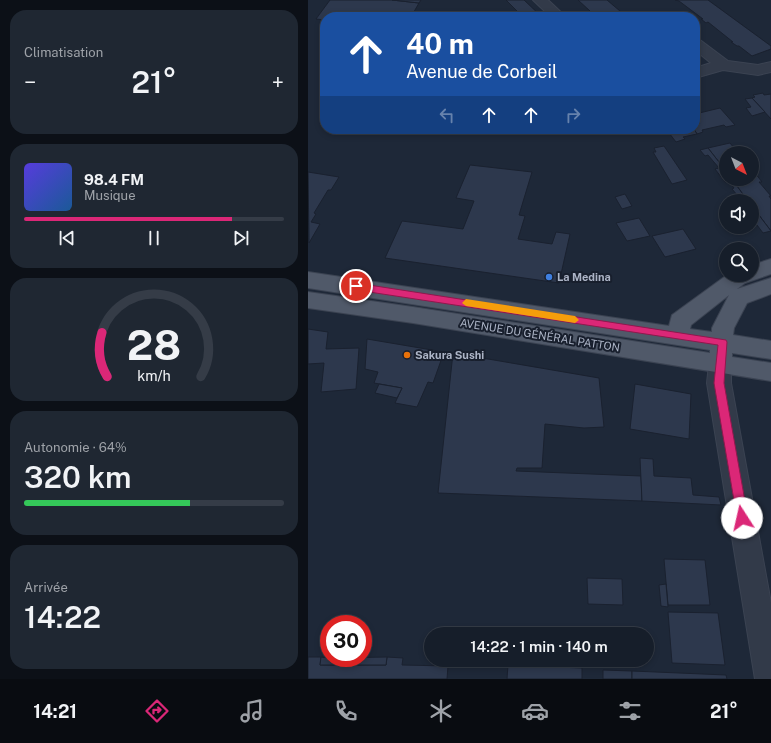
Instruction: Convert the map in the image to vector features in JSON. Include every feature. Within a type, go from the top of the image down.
[{"type":"main road","points":[[759,270],[771,266]]},
{"type":"main road","name":"AVENUE DU GÉNÉRAL PATTON","points":[[308,280],[679,336],[771,372]]},
{"type":"main road","points":[[679,336],[680,321],[733,282]]},
{"type":"main road","points":[[721,353],[723,328],[739,297],[771,286]]},
{"type":"main road","name":"AVENUE DU GÉNÉRAL PATTON","points":[[308,300],[414,315],[721,353],[771,350]]},
{"type":"street","points":[[540,0],[553,12]]},
{"type":"street","points":[[700,47],[723,64],[758,70],[771,67]]},
{"type":"street","points":[[700,71],[723,64]]},
{"type":"street","points":[[721,353],[719,383],[770,679]]},
{"type":"building","points":[[330,0],[392,0],[419,3],[414,12],[321,12]]},
{"type":"building","points":[[392,0],[421,0],[419,3]]},
{"type":"building","points":[[506,0],[524,0],[537,12],[518,12]]},
{"type":"building","points":[[578,0],[607,0],[621,12],[588,12],[590,11]]},
{"type":"building","points":[[675,0],[708,0],[771,46],[771,49],[752,56],[731,42],[733,42],[708,22],[706,23],[701,19],[703,19],[700,17],[700,12],[694,12],[679,1]]},
{"type":"building","points":[[320,14],[320,19],[316,19]]},
{"type":"building","points":[[763,93],[764,95],[771,94],[771,119],[752,98],[755,97],[753,95]]},
{"type":"building","points":[[752,98],[765,112],[752,116],[746,108],[751,107],[745,99]]},
{"type":"building","points":[[720,108],[735,125],[726,127],[724,125],[702,130],[703,132],[700,133],[700,113]]},
{"type":"building","points":[[670,134],[697,134],[683,137],[685,139],[676,142]]},
{"type":"building","points":[[730,143],[732,146],[719,146],[719,162],[708,148]]},
{"type":"building","points":[[664,146],[687,180],[672,184],[653,152],[656,152],[654,148]]},
{"type":"building","points":[[708,148],[719,162],[719,168],[708,155],[705,156],[700,150]]},
{"type":"building","points":[[470,165],[532,172],[519,215],[525,216],[518,239],[552,244],[556,232],[570,234],[559,283],[385,258],[402,221],[463,229],[474,201],[456,198]]},
{"type":"building","points":[[719,168],[719,174],[715,169]]},
{"type":"building","points":[[308,172],[339,177],[331,190],[328,190],[314,213],[316,214],[311,222],[320,224],[309,243]]},
{"type":"building","points":[[759,182],[771,196],[769,196],[771,199],[771,231],[759,215],[759,194],[743,194],[737,186],[759,186]]},
{"type":"building","points":[[733,186],[737,186],[743,194],[736,194],[732,189],[734,188]]},
{"type":"building","points":[[625,194],[632,206],[622,209],[615,197]]},
{"type":"building","points":[[759,215],[771,231],[763,233],[759,228]]},
{"type":"building","points":[[639,218],[650,236],[627,241],[616,223]]},
{"type":"building","points":[[683,229],[696,249],[665,257],[652,236]]},
{"type":"building","points":[[308,329],[328,332],[326,349],[359,348],[356,389],[321,392],[324,363],[308,364]]},
{"type":"building","points":[[367,339],[444,352],[433,383],[428,382],[417,407],[395,403],[402,388],[374,383],[378,372],[365,369]]},
{"type":"building","points":[[453,353],[599,378],[604,427],[584,428],[545,424],[542,468],[517,468],[516,471],[641,476],[642,501],[438,493]]},
{"type":"building","points":[[379,384],[402,388],[397,398],[375,393]]},
{"type":"building","points":[[635,384],[691,394],[689,439],[630,429]]},
{"type":"building","points":[[640,458],[653,459],[654,476],[691,478],[693,495],[719,497],[721,505],[642,501]]},
{"type":"building","points":[[664,559],[705,560],[710,605],[668,605]]},
{"type":"building","points":[[587,578],[622,579],[623,605],[588,604]]},
{"type":"building","points":[[666,584],[668,607],[661,606],[659,585]]},
{"type":"building","points":[[668,612],[718,613],[725,665],[672,663]]},
{"type":"building","points":[[308,657],[320,657],[320,667],[372,667],[372,665],[386,665],[387,657],[403,658],[402,665],[448,667],[447,679],[308,679]]},
{"type":"building","points":[[372,657],[387,657],[386,665],[372,665]]},
{"type":"building","points":[[508,667],[582,668],[582,679],[507,679]]},
{"type":"building","points":[[603,670],[632,671],[632,679],[603,679]]},
{"type":"building","points":[[632,671],[726,675],[727,679],[632,679]]},
{"type":"slow traffic","points":[[466,303],[575,320]]},
{"type":"place","name":"La Medina","points":[[549,277]]},
{"type":"place","name":"Sakura Sushi","points":[[407,355]]},
{"type":"route","points":[[356,286],[722,342],[719,383],[742,518]]}]
